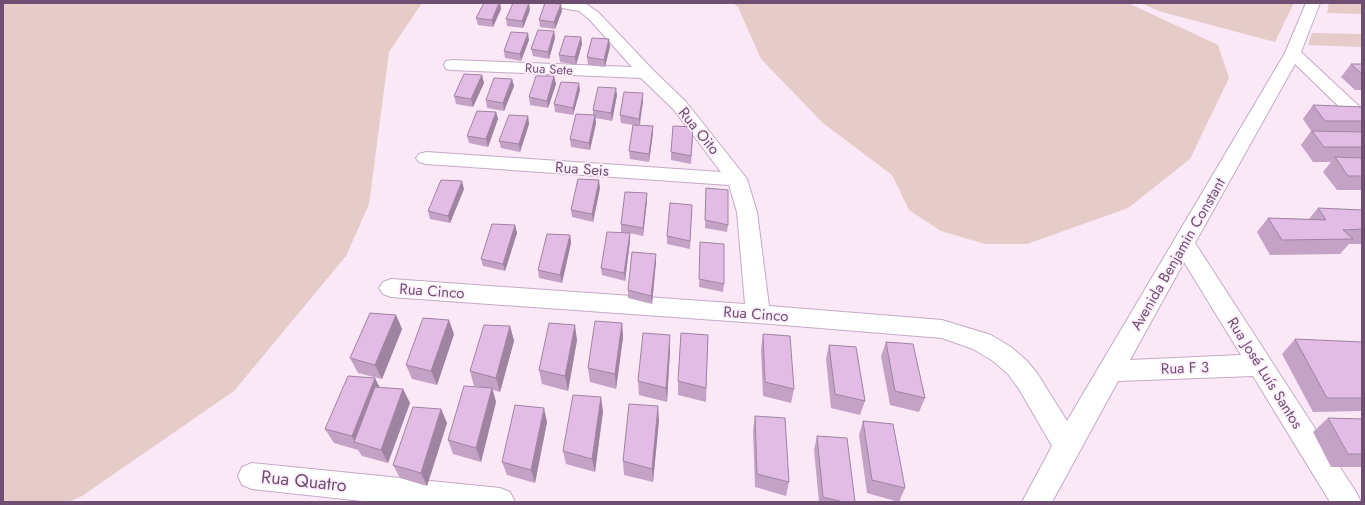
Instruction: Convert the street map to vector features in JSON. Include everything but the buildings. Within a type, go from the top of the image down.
[{"type":"street","name":"Rua Oito","points":[[556,3],[577,5],[587,11],[646,73],[680,106],[737,179],[747,212],[758,314]]},
{"type":"street","name":"Avenida Benjamin Constant","points":[[1037,502],[1067,446],[1293,53],[1313,3]]},
{"type":"street","points":[[1293,53],[1362,119]]},
{"type":"street","name":"Rua Sete","points":[[452,64],[646,73]]},
{"type":"street","name":"Rua Seis","points":[[426,158],[737,179]]},
{"type":"street","name":"Rua José Luís Santos","points":[[1184,244],[1346,502]]},
{"type":"street","name":"Rua Cinco","points":[[390,288],[758,314],[942,329],[982,342],[1002,354],[1017,367],[1028,381],[1067,446]]},
{"type":"street","name":"Rua F 3","points":[[1110,371],[1260,365]]},
{"type":"street","name":"Rua Quatro","points":[[252,476],[500,502]]},
{"type":"shaded area","points":[[3,3],[422,3],[389,52],[369,204],[346,256],[234,391],[82,496],[69,502],[3,502]]},
{"type":"shaded area","points":[[733,3],[1128,3],[1218,45],[1229,78],[1190,159],[1128,208],[1027,244],[985,244],[941,231],[909,210],[892,175],[823,123],[761,59],[738,7]]},
{"type":"shaded area","points":[[1140,3],[1294,3],[1275,42],[1162,12]]},
{"type":"shaded area","points":[[1329,3],[1362,3],[1362,14],[1327,13]]},
{"type":"shaded area","points":[[1312,33],[1362,34],[1362,47],[1308,45]]}]
